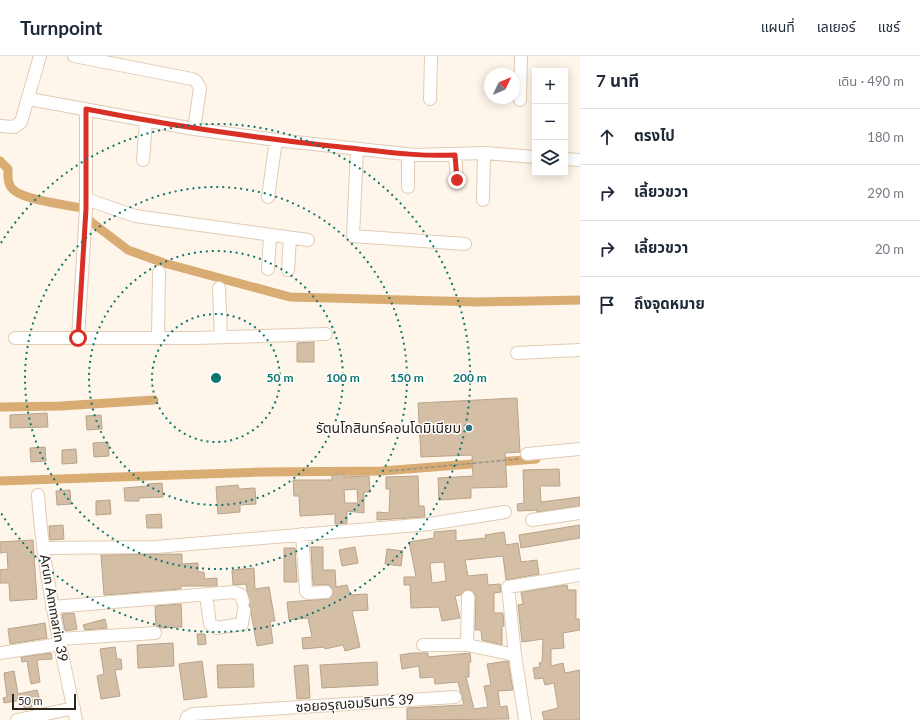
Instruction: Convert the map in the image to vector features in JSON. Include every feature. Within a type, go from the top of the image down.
[{"type":"street","points":[[0,126],[14,127],[21,122],[29,99],[40,56]]},
{"type":"street","points":[[74,56],[121,60],[196,81],[200,88],[194,129]]},
{"type":"street","points":[[430,99],[431,56]]},
{"type":"street","points":[[520,100],[522,56]]},
{"type":"street","points":[[29,99],[194,129],[276,140],[408,154],[455,155],[484,153],[532,157]]},
{"type":"street","points":[[78,338],[86,204],[86,109]]},
{"type":"street","points":[[143,160],[146,121]]},
{"type":"street","points":[[268,197],[276,140]]},
{"type":"street","points":[[357,149],[353,236],[464,244]]},
{"type":"street","points":[[483,200],[484,153]]},
{"type":"street","points":[[408,154],[408,187]]},
{"type":"street","points":[[455,155],[457,180]]},
{"type":"street","points":[[568,159],[580,160]]},
{"type":"street","points":[[86,204],[135,216],[270,236],[308,240]]},
{"type":"street","points":[[268,269],[270,236]]},
{"type":"street","points":[[288,270],[290,238]]},
{"type":"street","points":[[158,338],[159,272]]},
{"type":"street","points":[[219,288],[221,337]]},
{"type":"street","points":[[15,338],[158,338],[326,334]]},
{"type":"street","points":[[517,353],[580,350]]},
{"type":"street","points":[[526,456],[580,449]]},
{"type":"street","name":"Arun Ammarin 39","points":[[38,495],[41,540],[52,607],[76,720]]},
{"type":"street","points":[[43,548],[156,547],[428,524],[505,512]]},
{"type":"street","points":[[532,520],[580,513]]},
{"type":"street","points":[[302,534],[306,591],[308,594],[326,592]]},
{"type":"street","points":[[525,720],[515,655],[508,587],[580,575]]},
{"type":"street","points":[[52,607],[206,595],[238,593],[244,606],[242,624],[216,628],[210,624],[206,595]]},
{"type":"street","points":[[467,645],[468,597]]},
{"type":"street","points":[[0,653],[60,642],[155,632]]},
{"type":"street","points":[[423,645],[467,645],[515,655]]},
{"type":"street","name":"ซอยอรุณอมรินทร์ 39","points":[[186,720],[187,717],[193,714],[455,697]]},
{"type":"street","points":[[17,720],[74,708]]},
{"type":"path","points":[[389,471],[526,456]]},
{"type":"building","points":[[314,342],[314,362],[297,362],[297,343]]},
{"type":"building","name":"รัตนโกสินทร์คอนโดมิเนียม","points":[[517,398],[520,452],[505,453],[507,487],[471,488],[471,498],[439,500],[438,478],[473,476],[472,455],[421,457],[418,403]]},
{"type":"building","points":[[47,413],[48,427],[10,428],[10,415]]},
{"type":"building","points":[[101,415],[102,429],[87,430],[86,416]]},
{"type":"building","points":[[108,442],[109,456],[94,457],[93,443]]},
{"type":"building","points":[[45,447],[46,461],[31,462],[30,448]]},
{"type":"building","points":[[76,449],[77,463],[62,464],[62,450]]},
{"type":"building","points":[[559,469],[560,486],[540,486],[541,502],[580,497],[580,506],[537,512],[537,510],[518,511],[517,504],[524,503],[523,470]]},
{"type":"building","points":[[344,474],[344,477],[369,476],[370,492],[364,492],[364,513],[347,511],[347,523],[335,524],[335,514],[300,516],[299,496],[294,496],[293,480],[332,480],[332,475]],"holes":[[[357,489],[358,503],[345,503],[344,490]]]},
{"type":"building","points":[[418,476],[419,506],[424,506],[425,517],[377,520],[377,512],[389,513],[390,489],[386,489],[386,477]]},
{"type":"building","points":[[162,483],[163,497],[139,498],[139,501],[125,501],[124,488]]},
{"type":"building","points":[[238,485],[239,489],[255,488],[256,504],[240,505],[240,512],[218,514],[216,487]]},
{"type":"building","points":[[70,490],[71,504],[57,505],[56,491]]},
{"type":"building","points":[[110,500],[111,514],[96,515],[96,501]]},
{"type":"building","points":[[161,514],[162,528],[147,528],[146,515]]},
{"type":"building","points":[[63,525],[64,539],[50,540],[49,526]]},
{"type":"building","points":[[580,525],[580,538],[521,548],[519,535]]},
{"type":"building","points":[[456,530],[456,541],[486,538],[485,535],[504,532],[506,545],[518,543],[521,562],[537,560],[539,574],[506,580],[503,556],[465,560],[468,576],[487,574],[488,585],[500,584],[501,592],[494,593],[494,613],[503,613],[504,626],[502,626],[502,645],[482,640],[481,630],[475,630],[476,597],[472,590],[465,590],[461,595],[455,596],[460,618],[442,621],[439,607],[411,608],[410,585],[404,585],[404,577],[416,577],[409,542],[434,538],[434,532]],"holes":[[[444,562],[446,581],[432,583],[430,563]]]},
{"type":"building","points":[[33,540],[37,599],[10,601],[9,583],[0,583],[0,570],[8,569],[7,552],[0,553],[0,542]]},
{"type":"building","points":[[311,547],[323,547],[323,570],[335,570],[336,587],[347,585],[350,595],[367,594],[368,610],[352,611],[360,647],[345,651],[343,645],[325,649],[325,647],[303,649],[302,638],[312,637],[308,618],[289,620],[287,602],[326,599],[333,595],[332,588],[329,585],[313,585]]},
{"type":"building","points":[[355,547],[358,563],[342,566],[339,550]]},
{"type":"building","points":[[284,548],[295,548],[297,582],[284,582]]},
{"type":"building","points":[[387,549],[403,551],[401,566],[385,564]]},
{"type":"building","points":[[182,554],[182,564],[198,563],[198,572],[204,572],[205,579],[217,578],[217,586],[181,586],[181,589],[104,595],[101,555]]},
{"type":"building","points":[[254,568],[255,589],[269,587],[275,621],[270,621],[273,643],[257,646],[246,584],[233,585],[232,570]]},
{"type":"building","points":[[567,585],[568,590],[576,590],[576,619],[579,619],[580,630],[563,633],[564,648],[551,649],[551,666],[563,663],[565,673],[580,670],[580,720],[544,720],[542,712],[558,708],[554,683],[545,685],[543,678],[535,679],[533,668],[540,667],[539,663],[542,662],[543,639],[522,642],[518,605],[523,604],[521,592]]},
{"type":"building","points":[[181,604],[182,627],[160,628],[156,626],[155,606]]},
{"type":"building","points":[[74,613],[77,629],[65,631],[62,614]]},
{"type":"building","points":[[105,619],[107,628],[85,630],[83,625]]},
{"type":"building","points":[[45,623],[47,638],[10,644],[8,629]]},
{"type":"building","points":[[197,634],[205,634],[206,644],[198,645]]},
{"type":"building","points":[[173,643],[174,666],[138,668],[137,645]]},
{"type":"building","points":[[115,647],[117,659],[121,659],[122,669],[115,670],[120,696],[101,699],[97,676],[104,674],[100,649]]},
{"type":"building","points":[[51,653],[52,659],[37,660],[40,682],[31,684],[27,661],[22,662],[21,657]]},
{"type":"building","points":[[428,653],[428,657],[470,653],[471,662],[469,662],[469,677],[466,677],[474,709],[488,707],[484,686],[491,685],[487,664],[508,661],[513,690],[498,691],[500,707],[507,706],[509,719],[407,720],[407,708],[464,705],[458,682],[435,684],[434,677],[420,678],[419,666],[402,669],[400,655]]},
{"type":"building","points":[[202,661],[207,697],[184,700],[179,664]]},
{"type":"building","points":[[377,662],[378,685],[322,688],[320,665]]},
{"type":"building","points":[[253,664],[254,687],[218,688],[217,665]]},
{"type":"building","points":[[308,665],[310,698],[297,699],[294,666]]},
{"type":"building","points":[[14,671],[18,694],[37,690],[40,700],[31,703],[32,708],[25,710],[22,700],[4,703],[3,698],[7,697],[4,673]]},
{"type":"waterway","points":[[0,161],[8,169],[9,184],[12,189],[20,194],[37,200],[81,208],[90,221],[128,250],[164,263],[290,297],[478,302],[580,300]]},
{"type":"waterway","points":[[0,407],[61,406],[154,400]]},
{"type":"waterway","points":[[0,481],[264,472],[382,471],[536,459]]},
{"type":"place","name":"รัตนโกสินทร์คอนโดมิเนียม","points":[[469,428]]},
{"type":"route","points":[[78,338],[86,209],[86,109],[194,129],[276,140],[415,155],[455,155],[457,180]]}]
